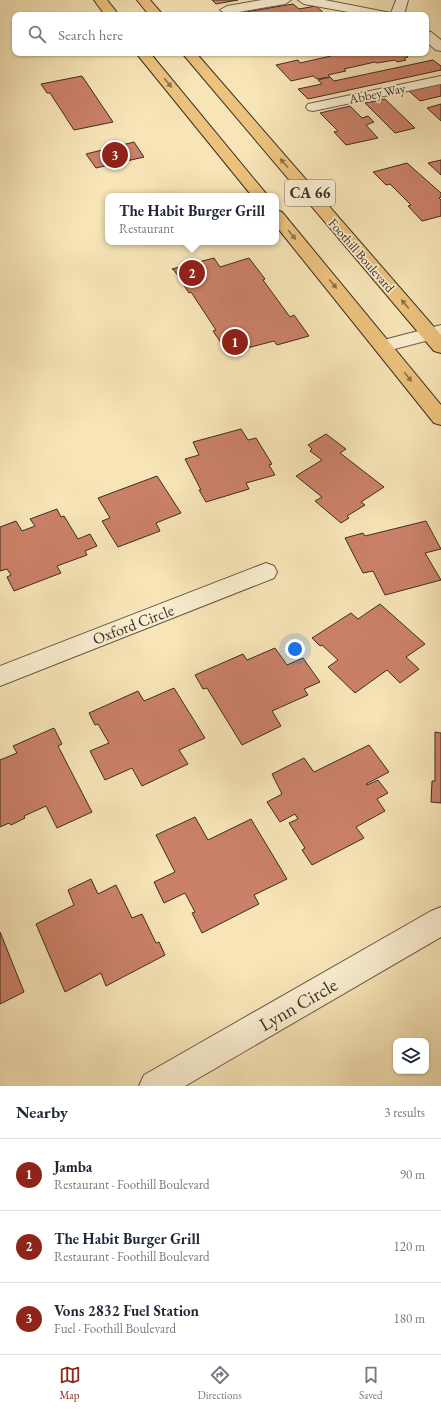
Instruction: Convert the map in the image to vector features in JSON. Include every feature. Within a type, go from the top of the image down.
[{"type":"main road","points":[[100,0],[110,12]]},
{"type":"main road","points":[[143,0],[153,12]]},
{"type":"main road","points":[[145,56],[258,193]]},
{"type":"main road","name":"Foothill Boulevard","points":[[192,56],[437,337]]},
{"type":"main road","name":"CA 66","points":[[279,219],[441,418]]},
{"type":"street","points":[[227,10],[285,0]]},
{"type":"street","points":[[304,0],[370,12]]},
{"type":"street","points":[[398,12],[402,0]]},
{"type":"street","points":[[429,37],[441,47]]},
{"type":"street","name":"Abbey Way","points":[[313,107],[441,80]]},
{"type":"street","points":[[383,346],[437,337]]},
{"type":"street","name":"Oxford Circle","points":[[0,676],[266,572]]},
{"type":"street","name":"Lynn Circle","points":[[155,1086],[441,921]]},
{"type":"building","points":[[212,0],[238,0],[216,4]]},
{"type":"building","points":[[293,4],[299,9],[316,6],[323,12],[302,12],[246,12]]},
{"type":"building","points":[[331,56],[408,57],[404,58],[406,60],[397,62],[395,60],[375,62],[344,69],[346,71],[328,75],[330,77],[317,79],[313,76],[291,81],[276,65],[298,60],[300,63]]},
{"type":"building","points":[[433,60],[441,66],[441,70],[308,99],[298,89],[322,84],[318,80],[330,77],[334,81]]},
{"type":"building","points":[[82,76],[113,122],[74,130],[50,93],[47,93],[41,84]]},
{"type":"building","points":[[441,83],[441,96],[420,101],[409,91]]},
{"type":"building","points":[[385,99],[415,128],[395,133],[365,103]]},
{"type":"building","points":[[441,104],[441,121],[427,108]]},
{"type":"building","points":[[350,106],[362,118],[368,116],[374,122],[366,125],[378,138],[346,145],[334,132],[338,131],[320,113]]},
{"type":"building","points":[[134,142],[144,157],[96,168],[86,154]]},
{"type":"building","points":[[441,160],[441,175],[428,163]]},
{"type":"building","points":[[407,163],[441,193],[441,197],[439,198],[441,200],[441,216],[422,221],[408,206],[411,205],[390,184],[386,185],[373,172]]},
{"type":"building","points":[[214,258],[220,267],[249,258],[290,317],[294,315],[309,336],[277,345],[274,341],[228,353],[213,331],[216,330],[191,292],[189,293],[172,269]]},
{"type":"building","points":[[241,429],[248,440],[256,438],[272,464],[269,465],[275,475],[246,483],[249,489],[206,502],[185,459],[199,455],[193,442]]},
{"type":"building","points":[[326,434],[346,449],[340,453],[384,487],[361,502],[365,505],[347,516],[349,518],[341,523],[315,501],[322,497],[296,476],[322,460],[310,451],[312,449],[308,445]]},
{"type":"building","points":[[157,476],[181,513],[156,523],[160,531],[118,547],[102,521],[110,518],[98,498]]},
{"type":"building","points":[[57,509],[61,517],[64,516],[78,539],[90,534],[97,546],[85,551],[87,555],[57,566],[61,573],[14,591],[7,577],[11,575],[7,569],[0,571],[0,527],[16,521],[22,531],[35,526],[30,519]]},
{"type":"building","points":[[426,521],[441,549],[425,553],[441,580],[385,595],[373,571],[363,573],[345,538],[363,533],[365,536]]},
{"type":"building","points":[[380,604],[425,644],[406,657],[419,669],[400,683],[387,670],[355,693],[328,667],[338,660],[312,638],[351,613],[358,619]]},
{"type":"building","points":[[275,648],[287,665],[303,658],[320,682],[304,689],[308,695],[272,711],[281,726],[242,745],[207,688],[203,689],[195,675],[243,654],[247,660]]},
{"type":"building","points":[[174,688],[205,738],[179,750],[188,764],[142,786],[132,768],[105,780],[90,751],[109,743],[98,724],[95,725],[89,713],[138,691],[144,701]]},
{"type":"building","points":[[54,728],[62,744],[58,746],[92,812],[57,828],[46,806],[24,816],[25,818],[11,825],[9,823],[0,827],[0,760],[17,753],[13,746]]},
{"type":"building","points":[[435,732],[441,733],[441,803],[431,802],[432,781],[435,781]]},
{"type":"building","points":[[369,745],[389,772],[366,784],[367,785],[378,780],[388,793],[377,799],[385,811],[356,827],[364,838],[312,865],[302,850],[305,848],[289,823],[298,819],[295,814],[280,822],[267,802],[282,794],[272,774],[304,758],[314,772]]},
{"type":"building","points":[[195,817],[208,840],[251,819],[287,879],[254,895],[259,904],[202,933],[192,913],[195,912],[185,893],[164,903],[154,882],[175,872],[156,835]]},
{"type":"building","points":[[91,879],[98,894],[116,885],[132,918],[142,914],[156,943],[159,942],[165,955],[106,986],[101,973],[65,992],[36,924],[74,905],[68,890]]},
{"type":"building","points":[[0,932],[24,992],[0,1004]]},
{"type":"place","name":"Vons 2832 Fuel Station","points":[[115,155]]},
{"type":"place","name":"The Habit Burger Grill","points":[[192,273]]},
{"type":"place","name":"Jamba","points":[[235,342]]}]
